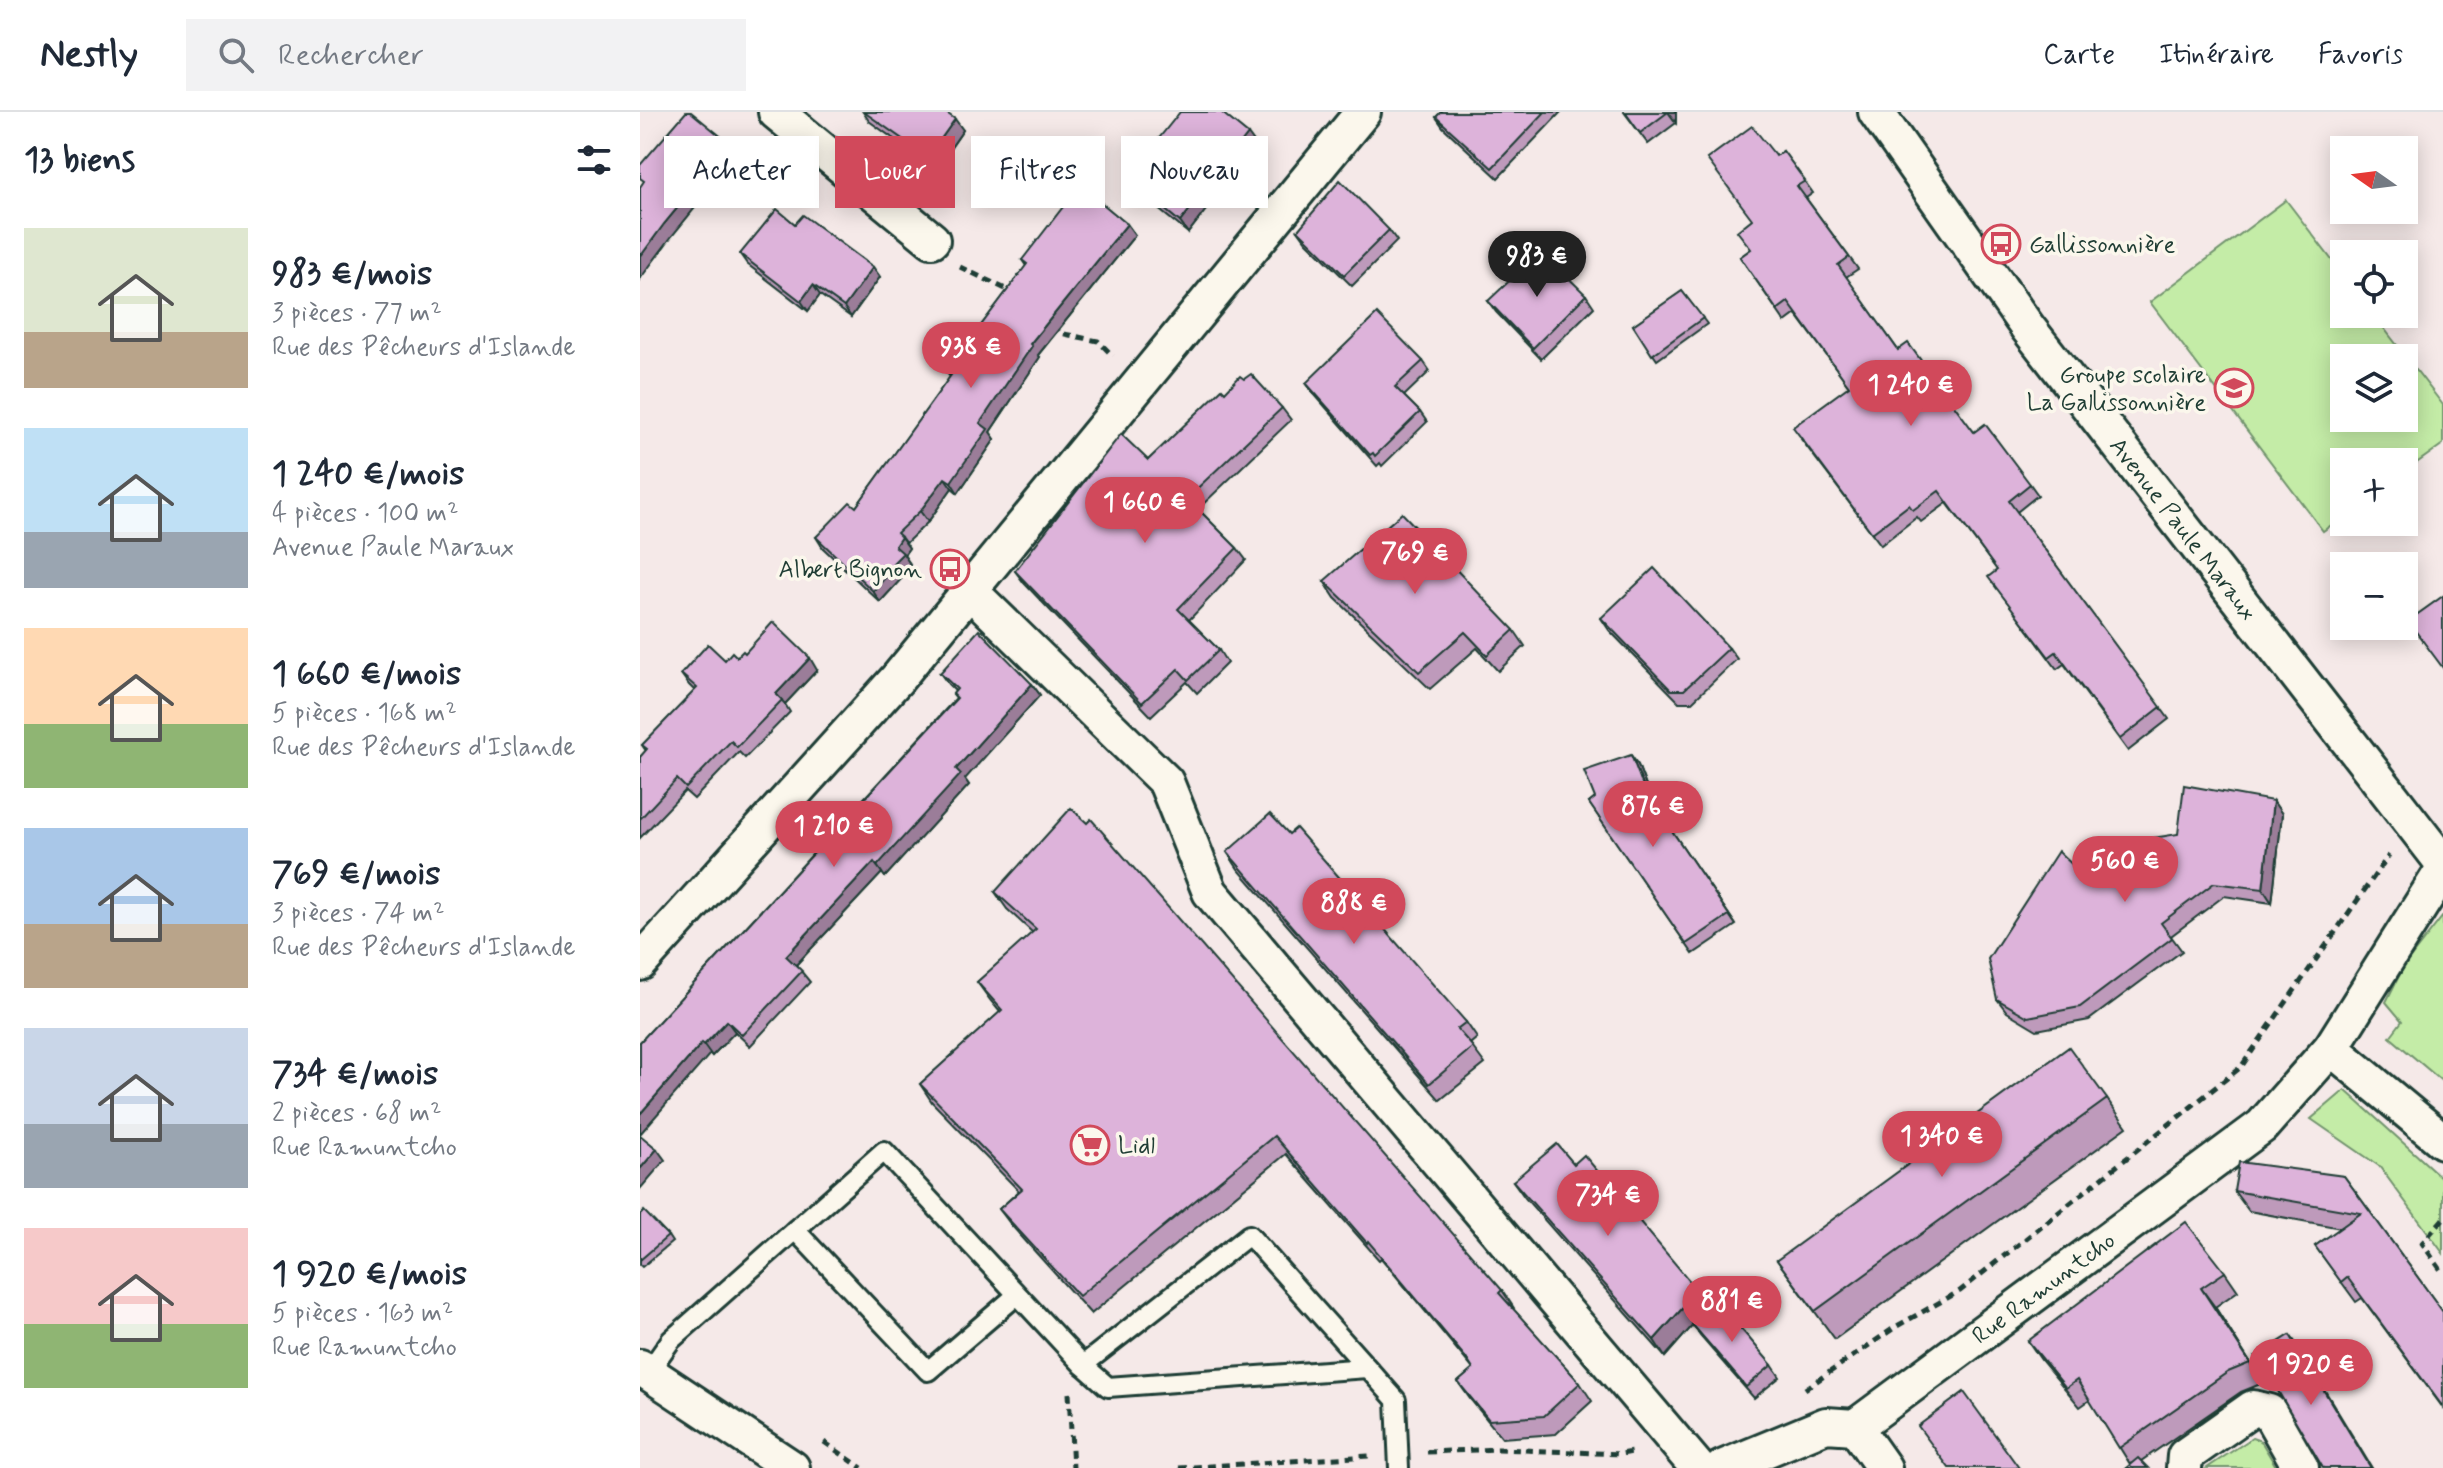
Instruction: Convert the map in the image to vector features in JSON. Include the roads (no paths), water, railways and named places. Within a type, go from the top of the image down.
[{"type":"street","points":[[776,112],[932,240]]},
{"type":"street","points":[[640,963],[887,691],[1363,112]]},
{"type":"street","name":"Avenue Paule Maraux","points":[[1876,112],[2028,328],[2443,863]]},
{"type":"street","points":[[970,591],[1166,782],[1210,892],[1687,1456]]},
{"type":"street","points":[[2443,870],[2331,1048],[2443,1141]]},
{"type":"street","name":"Rue Ramuntcho","points":[[1855,1427],[2262,1126],[2331,1048]]},
{"type":"street","points":[[644,1370],[792,1468]]},
{"type":"street","points":[[2184,1468],[2185,1456],[2253,1408],[2269,1412],[2301,1468]]},
{"type":"street","points":[[1722,1468],[1826,1425],[1855,1427],[1884,1468]]},
{"type":"lane","points":[[644,1370],[671,1340],[884,1151],[1066,1348],[1108,1387],[1367,1368]]},
{"type":"lane","points":[[795,1230],[928,1371],[1017,1295]]},
{"type":"lane","points":[[1083,1365],[1249,1235],[1396,1400],[1398,1461]]},
{"type":"place","name":"Gallissonnière","points":[[2001,244]]},
{"type":"place","name":"Groupe scolaire La Gallissonnière","points":[[2234,388]]},
{"type":"place","name":"Albert Bignon","points":[[950,569]]},
{"type":"place","name":"Lidl","points":[[1090,1145]]}]
